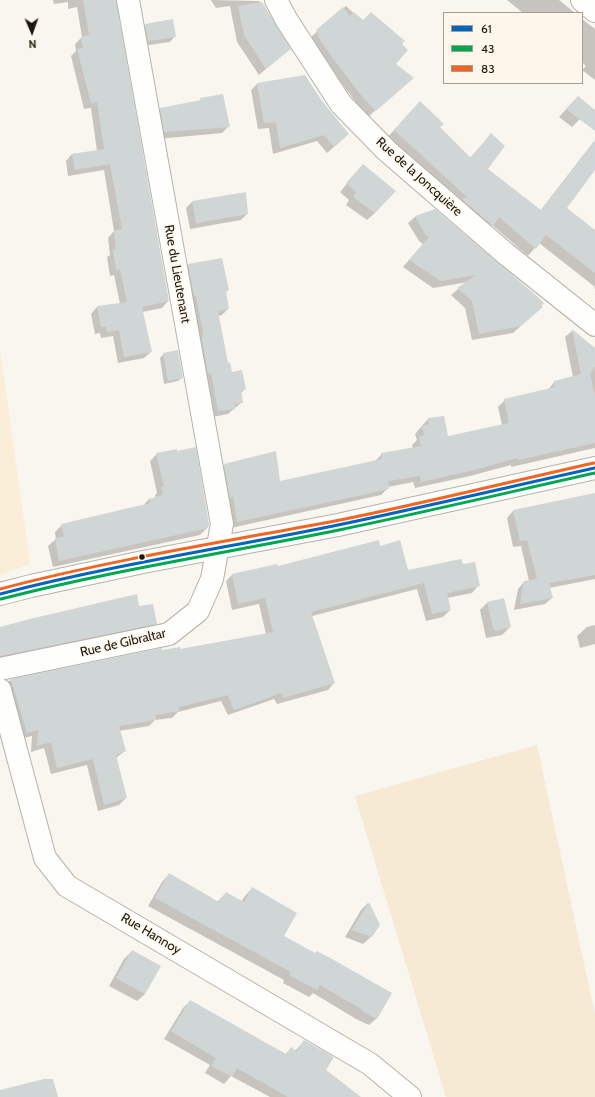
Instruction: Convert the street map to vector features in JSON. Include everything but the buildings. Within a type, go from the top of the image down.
[{"type":"street","name":"Rue du Lieutenant","points":[[128,0],[222,524],[218,548]]},
{"type":"street","name":"Rue de la Joncquière","points":[[276,0],[286,19],[341,104],[387,151],[506,254],[595,325]]},
{"type":"street","points":[[582,0],[595,11]]},
{"type":"street","points":[[0,594],[38,584],[338,525],[595,468]]},
{"type":"street","name":"Rue de Gibraltar","points":[[0,669],[169,634],[198,611],[212,579],[218,548]]},
{"type":"street","name":"Rue Hannoy","points":[[0,690],[45,858],[67,886],[370,1064],[410,1097]]},
{"type":"shaded area","points":[[0,348],[30,564],[0,575]]},
{"type":"shaded area","points":[[537,745],[595,1014],[595,1097],[446,1097],[355,796]]},
{"type":"transit line","name":"83","points":[[0,589],[125,560],[335,521],[594,463]]},
{"type":"transit line","name":"61","points":[[0,594],[127,565],[338,525],[595,468]]},
{"type":"transit line","name":"43","points":[[1,599],[127,570],[339,530],[595,473]]}]
